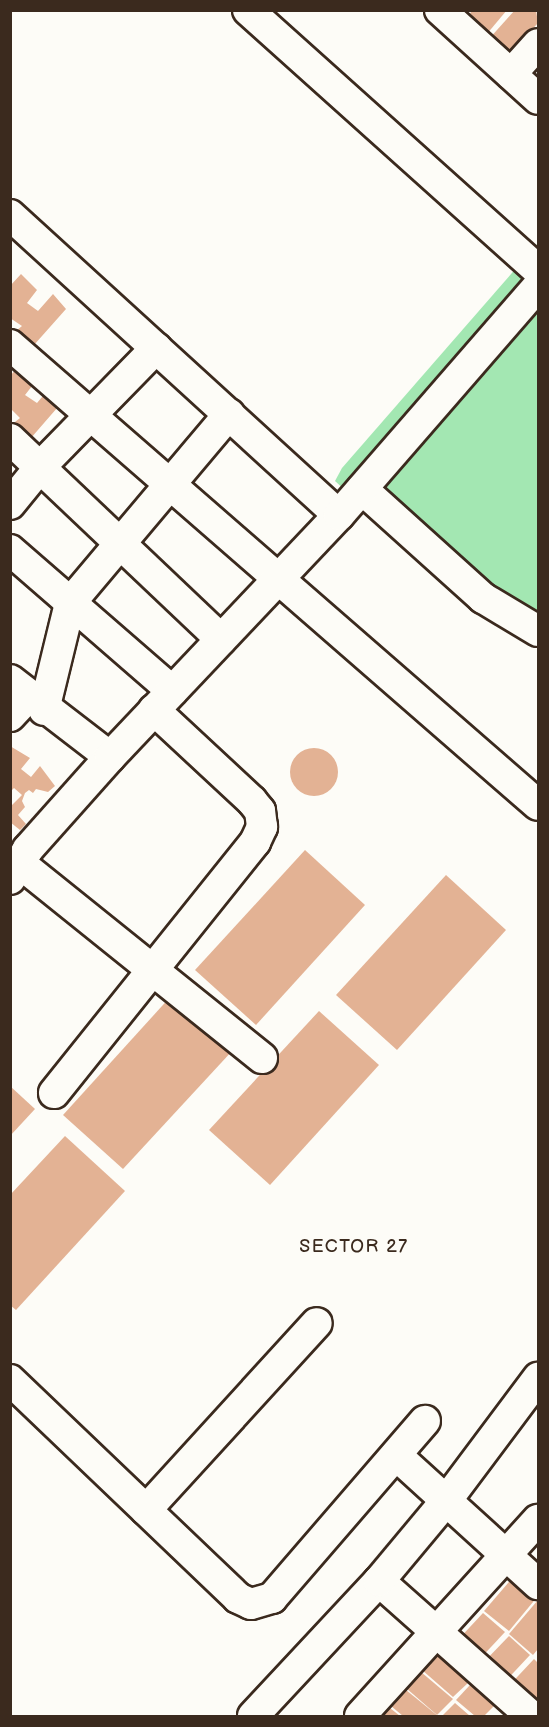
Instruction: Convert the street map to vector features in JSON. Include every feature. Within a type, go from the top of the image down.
[{"type":"street","points":[[248,10],[538,270]]},
{"type":"street","points":[[440,10],[538,99]]},
{"type":"street","points":[[511,74],[538,44]]},
{"type":"street","points":[[10,215],[339,515]]},
{"type":"street","points":[[262,1058],[18,857],[339,515],[538,286]]},
{"type":"street","points":[[10,345],[538,805]]},
{"type":"street","points":[[10,504],[41,466],[156,348]]},
{"type":"street","points":[[110,757],[23,701],[70,603],[229,414]]},
{"type":"street","points":[[10,439],[221,639]]},
{"type":"street","points":[[362,489],[483,598],[538,631]]},
{"type":"street","points":[[10,550],[70,603],[163,701],[260,811],[262,827],[255,842],[54,1093]]},
{"type":"street","points":[[146,1510],[317,1323]]},
{"type":"street","points":[[253,1716],[379,1581],[446,1501],[538,1378]]},
{"type":"street","points":[[10,1380],[238,1598],[251,1604],[263,1603],[272,1598],[425,1422]]},
{"type":"street","points":[[396,1455],[538,1584]]},
{"type":"street","points":[[360,1716],[538,1520]]},
{"type":"street","points":[[379,1581],[528,1716]]},
{"type":"green space","points":[[538,243],[538,641],[392,533],[335,481],[342,468]]},
{"type":"building","points":[[473,10],[507,10],[486,35],[466,18]]},
{"type":"building","points":[[515,10],[536,10],[538,23],[508,56],[488,40]]},
{"type":"building","points":[[21,274],[37,290],[27,303],[38,311],[53,294],[66,309],[26,354],[10,336],[22,326],[10,318],[10,286]]},
{"type":"building","points":[[19,366],[36,381],[25,395],[37,403],[52,385],[64,400],[24,446],[10,426],[20,418],[10,408],[10,376]]},
{"type":"building","points":[[10,746],[30,758],[21,769],[31,777],[40,766],[55,786],[48,792],[36,789],[33,793],[29,790],[25,793],[22,801],[25,807],[18,815],[26,824],[20,830],[10,822],[10,807],[22,795],[14,788],[10,792]]},
{"type":"building","points":[[314,748],[331,755],[338,772],[331,789],[314,796],[297,789],[290,772],[297,755]]},
{"type":"building","points":[[305,850],[365,905],[256,1025],[195,970]]},
{"type":"building","points":[[446,875],[506,930],[397,1050],[336,995]]},
{"type":"building","points":[[172,995],[233,1050],[123,1169],[63,1115]]},
{"type":"building","points":[[319,1011],[379,1065],[270,1185],[209,1130]]},
{"type":"building","points":[[10,1086],[35,1109],[10,1136]]},
{"type":"building","points":[[65,1136],[125,1191],[16,1310],[10,1305],[10,1195]]},
{"type":"building","points":[[515,1575],[538,1596],[509,1631],[484,1611]]},
{"type":"building","points":[[538,1600],[538,1649],[533,1655],[509,1634]]},
{"type":"building","points":[[483,1613],[505,1632],[477,1662],[456,1642]]},
{"type":"building","points":[[509,1636],[530,1655],[502,1685],[481,1665]]},
{"type":"building","points":[[437,1654],[469,1682],[453,1697],[422,1670]]},
{"type":"building","points":[[534,1659],[538,1663],[538,1696],[527,1708],[506,1689]]},
{"type":"building","points":[[421,1672],[453,1699],[437,1715],[406,1688]]},
{"type":"building","points":[[470,1685],[494,1706],[484,1716],[475,1716],[456,1700]]},
{"type":"building","points":[[406,1690],[438,1716],[403,1716],[391,1706]]},
{"type":"building","points":[[455,1703],[470,1716],[442,1716]]},
{"type":"building","points":[[390,1708],[400,1716],[382,1716]]},
{"type":"district","name":"SECTOR 27","points":[[354,1247]]}]
